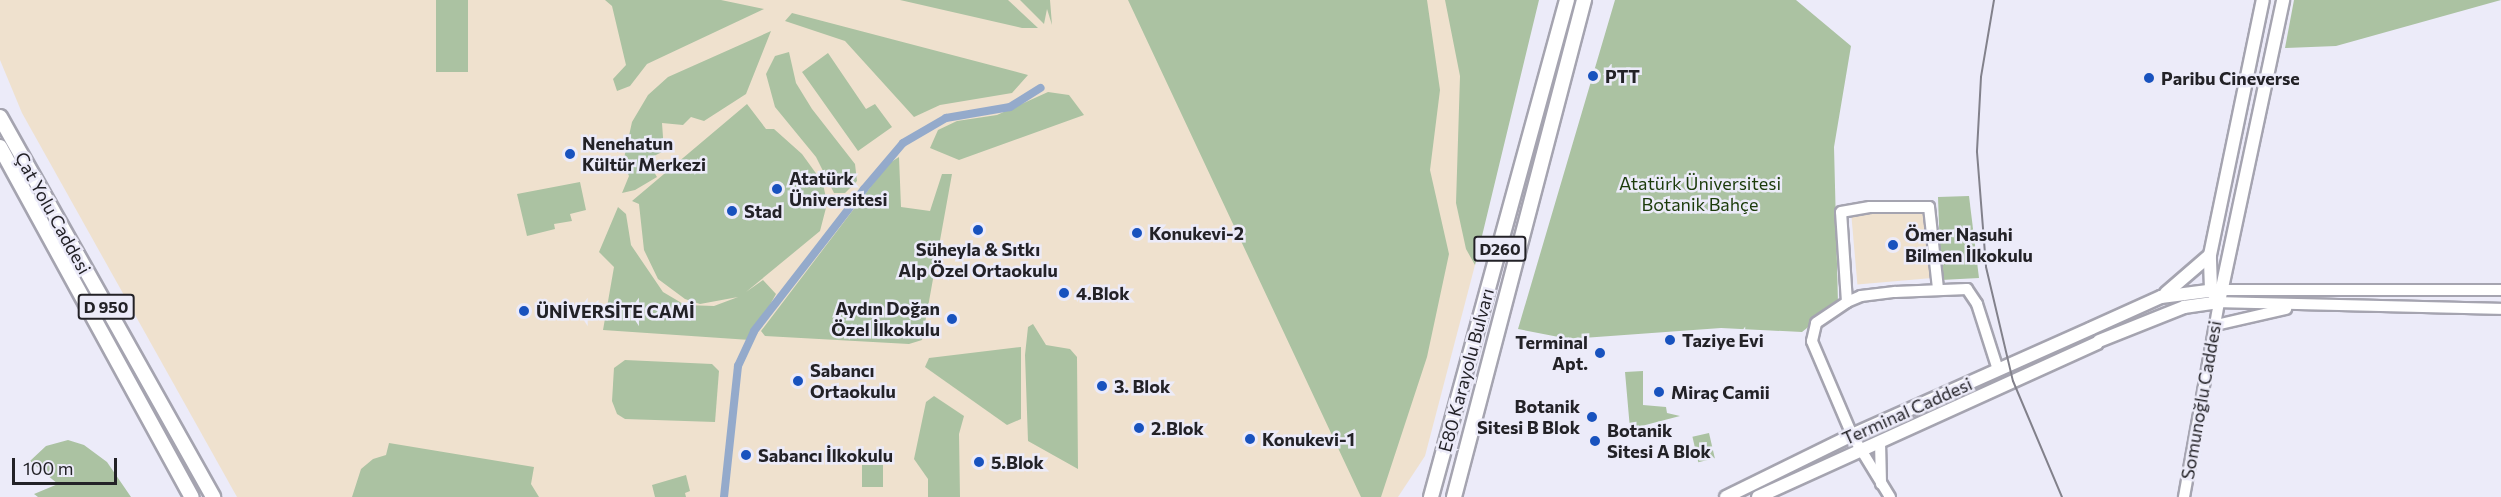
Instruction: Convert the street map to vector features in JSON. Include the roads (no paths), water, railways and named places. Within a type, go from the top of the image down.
[{"type":"highway","name":"E80 Karayolu Bulvarı","points":[[1431,497],[1567,0]]},
{"type":"highway","name":"E80 Karayolu Bulvarı","points":[[1454,497],[1584,0]]},
{"type":"highway","name":"Çat Yolu Caddesi","points":[[0,117],[213,497]]},
{"type":"highway","name":"Çat Yolu Caddesi","points":[[0,147],[192,497]]},
{"type":"main road","points":[[2217,294],[2210,255],[2263,0]]},
{"type":"main road","points":[[2217,294],[2283,0]]},
{"type":"main road","points":[[1846,302],[1839,219],[1846,210],[1927,205],[1931,211],[1938,289]]},
{"type":"main road","points":[[2161,297],[2210,255]]},
{"type":"main road","points":[[1890,497],[1881,486],[1852,435],[1812,341],[1816,323],[1846,302],[1861,296],[1960,287],[1972,294],[1998,370]]},
{"type":"main road","points":[[2217,294],[2413,289],[2501,290]]},
{"type":"main road","points":[[2411,308],[2413,289]]},
{"type":"main road","points":[[2217,294],[2296,305],[2501,309]]},
{"type":"main road","name":"Terminal Caddesi","points":[[1726,497],[1852,435],[2161,297],[2217,294]]},
{"type":"main road","name":"Terminal Caddesi","points":[[1758,497],[2098,342],[2217,294]]},
{"type":"main road","name":"Somunoğlu Caddesi","points":[[2184,497],[2216,325],[2217,294]]},
{"type":"main road","points":[[2216,325],[2296,305]]},
{"type":"main road","points":[[2091,329],[2087,338],[2098,342]]},
{"type":"main road","points":[[1880,442],[1881,486]]},
{"type":"waterway","points":[[724,497],[738,366],[754,331],[864,189],[903,143],[946,118],[1010,107],[1041,88]]},
{"type":"railway","points":[[1994,0],[1981,77],[1977,152],[1986,267],[2013,381],[2062,497]]},
{"type":"place","name":"PTT","points":[[1593,76]]},
{"type":"place","name":"Paribu Cineverse","points":[[2149,78]]},
{"type":"place","name":"Nenehatun Kültür Merkezi","points":[[570,154]]},
{"type":"place","name":"Atatürk Üniversitesi","points":[[777,189]]},
{"type":"place","name":"Stad","points":[[732,211]]},
{"type":"place","name":"Süheyla & Sıtkı Alp Özel Ortaokulu","points":[[978,230]]},
{"type":"place","name":"Konukevi-2","points":[[1137,233]]},
{"type":"place","name":"Ömer Nasuhi Bilmen İlkokulu","points":[[1893,245]]},
{"type":"place","name":"4.Blok","points":[[1064,293]]},
{"type":"place","name":"ÜNİVERSİTE CAMİ","points":[[524,311]]},
{"type":"place","name":"Aydın Doğan Özel İlkokulu","points":[[952,319]]},
{"type":"place","name":"Taziye Evi","points":[[1670,340]]},
{"type":"place","name":"Terminal Apt.","points":[[1600,353]]},
{"type":"place","name":"Sabancı Ortaokulu","points":[[798,381]]},
{"type":"place","name":"3. Blok","points":[[1102,386]]},
{"type":"place","name":"Miraç Camii","points":[[1659,392]]},
{"type":"place","name":"Botanik Sitesi B Blok","points":[[1592,417]]},
{"type":"place","name":"2.Blok","points":[[1139,428]]},
{"type":"place","name":"Konukevi-1","points":[[1250,439]]},
{"type":"place","name":"Botanik Sitesi A Blok","points":[[1595,441]]},
{"type":"place","name":"Sabancı İlkokulu","points":[[746,455]]},
{"type":"place","name":"5.Blok","points":[[979,462]]},
{"type":"park label","name":"Atatürk Üniversitesi Botanik Bahçe","points":[[1700,194]]}]
